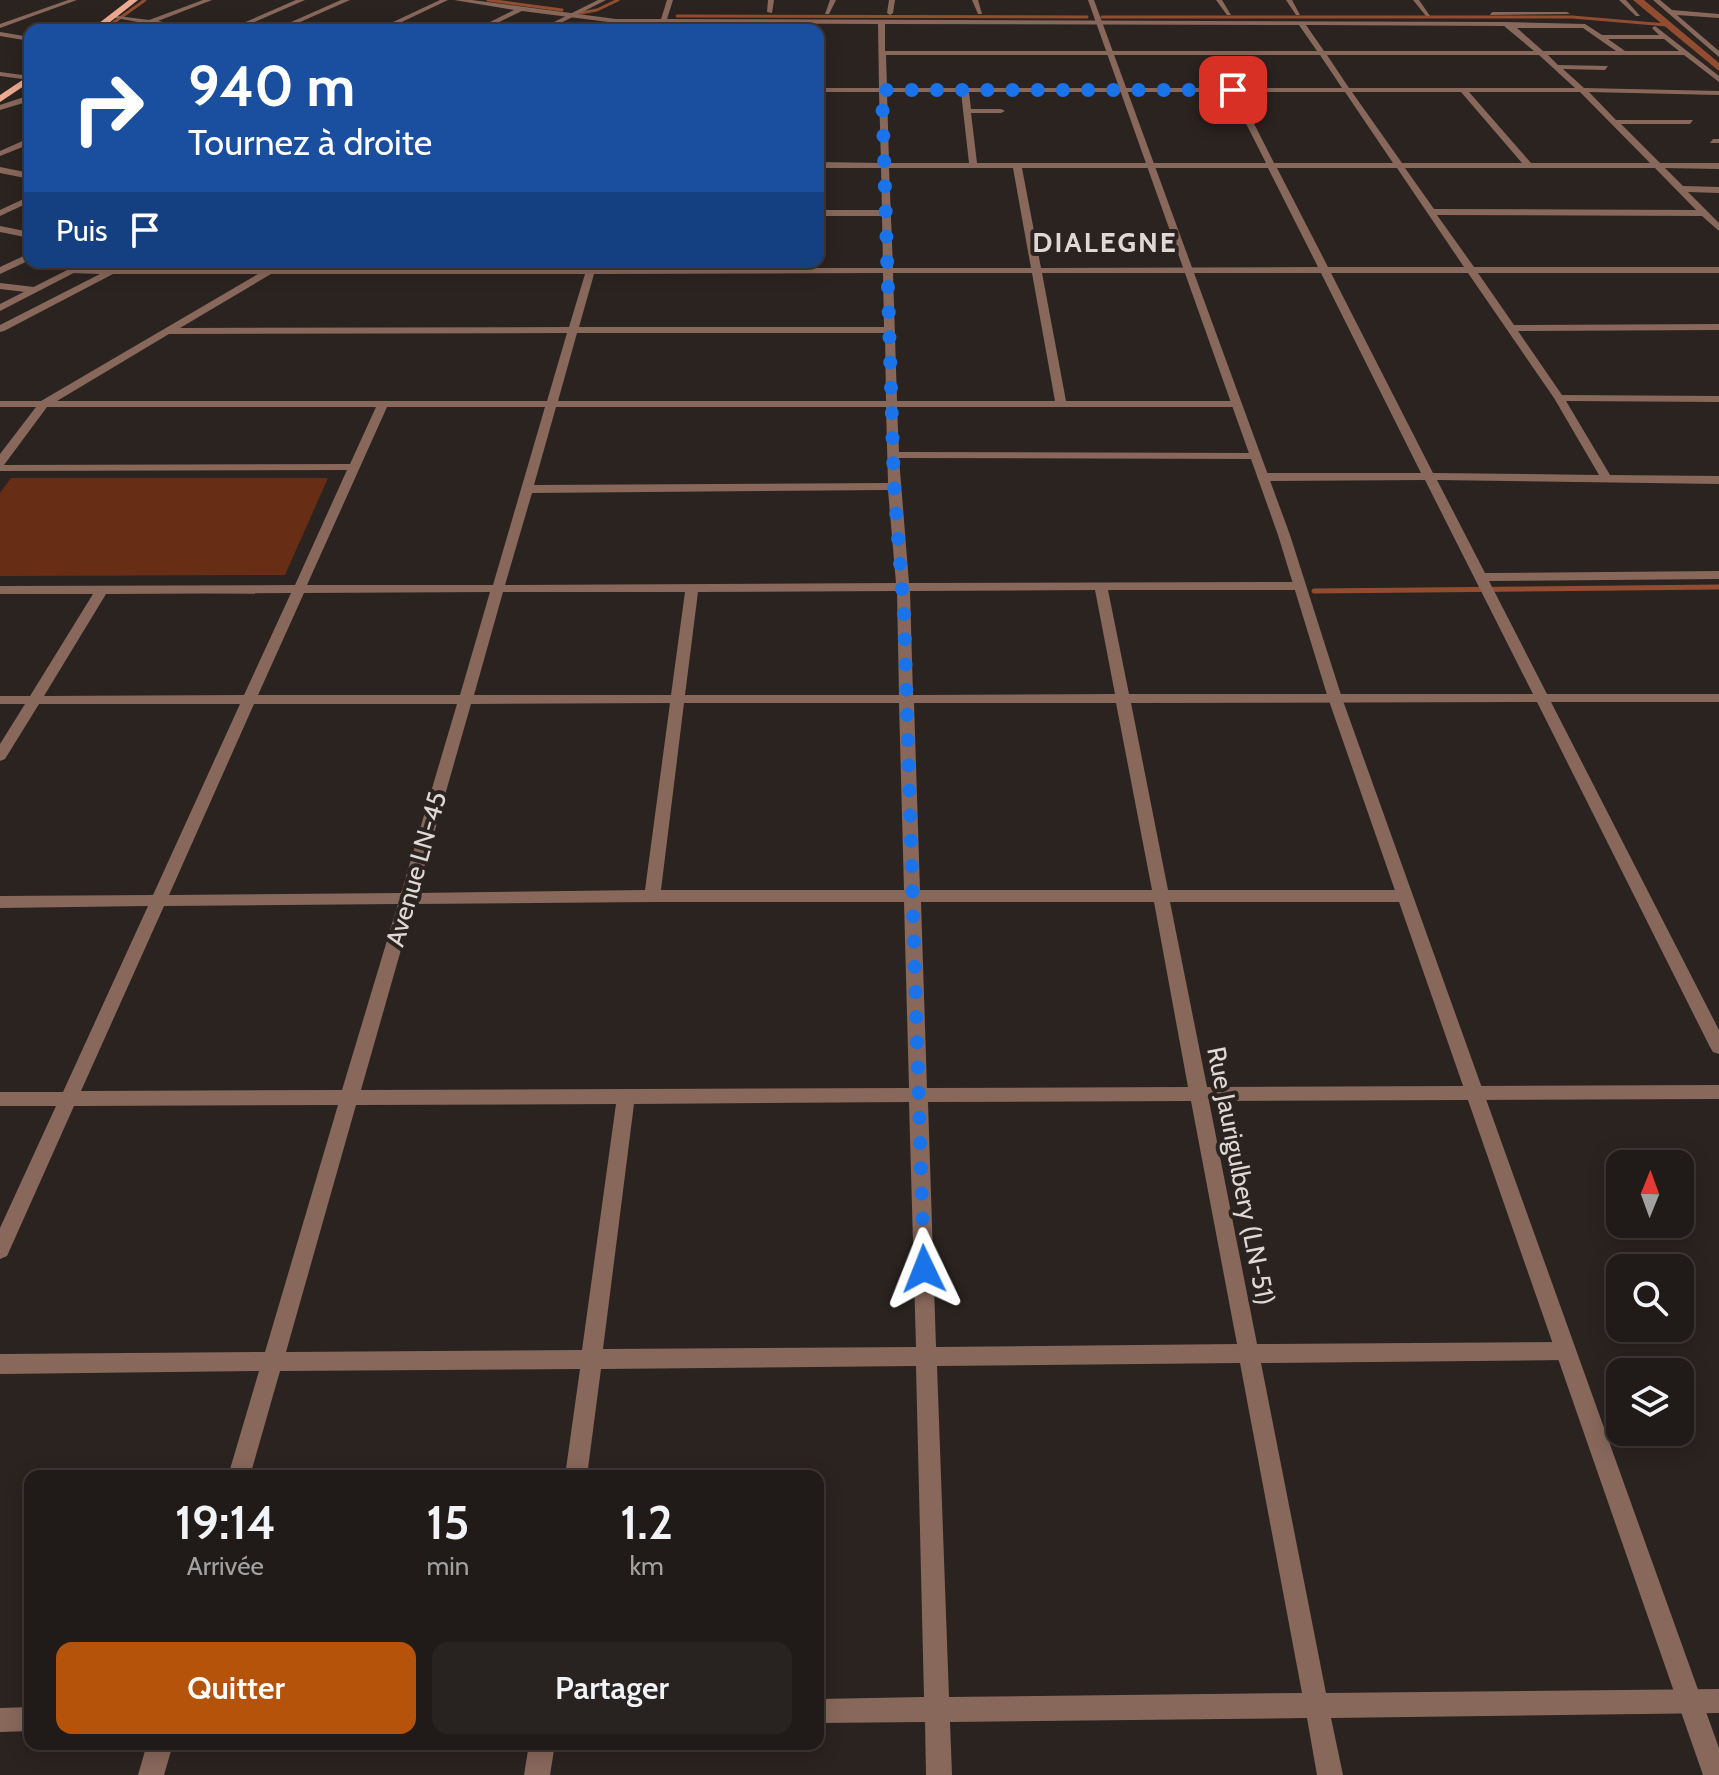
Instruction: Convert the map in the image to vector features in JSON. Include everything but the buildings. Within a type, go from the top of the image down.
[{"type":"main road","points":[[105,24],[118,17],[134,0]]},
{"type":"main road","points":[[0,99],[24,82]]},
{"type":"street","points":[[0,26],[74,0]]},
{"type":"street","points":[[141,24],[209,0]]},
{"type":"street","points":[[244,24],[302,0]]},
{"type":"street","points":[[290,24],[347,0]]},
{"type":"street","points":[[392,24],[445,0]]},
{"type":"street","points":[[457,0],[641,24]]},
{"type":"street","points":[[553,24],[603,0]]},
{"type":"street","points":[[663,24],[670,0]]},
{"type":"street","points":[[770,12],[771,0]]},
{"type":"street","points":[[827,13],[833,0]]},
{"type":"street","points":[[890,13],[892,0]]},
{"type":"street","points":[[975,0],[980,13]]},
{"type":"street","points":[[1219,0],[1229,14]]},
{"type":"street","points":[[1289,0],[1347,90],[1559,398],[1607,479]]},
{"type":"street","points":[[1416,0],[1428,15]]},
{"type":"street","points":[[1622,0],[1638,15]]},
{"type":"street","points":[[1656,0],[1719,55]]},
{"type":"street","points":[[1524,7],[1531,14]]},
{"type":"street","points":[[489,24],[520,9]]},
{"type":"street","points":[[278,10],[311,15]]},
{"type":"street","points":[[666,12],[1095,12],[1299,18],[1567,14]]},
{"type":"street","points":[[1095,12],[1263,477],[1335,698],[1716,1775]]},
{"type":"street","points":[[824,24],[1095,12],[1500,23],[1511,26],[1580,25],[1593,29],[1625,54]]},
{"type":"street","points":[[1671,12],[1719,16]]},
{"type":"street","points":[[1707,15],[1719,28]]},
{"type":"street","points":[[118,17],[163,24]]},
{"type":"street","points":[[592,24],[600,20]]},
{"type":"street","points":[[881,22],[894,486],[903,587],[907,699],[939,1775]]},
{"type":"street","points":[[1511,26],[1582,90],[1714,221]]},
{"type":"street","points":[[1655,28],[1719,80]]},
{"type":"street","points":[[0,34],[24,38]]},
{"type":"street","points":[[1603,37],[1666,37]]},
{"type":"street","points":[[881,53],[1686,53]]},
{"type":"street","points":[[1558,67],[1605,68]]},
{"type":"street","points":[[0,74],[24,77]]},
{"type":"street","points":[[824,90],[1582,90],[1719,93]]},
{"type":"street","points":[[965,90],[973,165]]},
{"type":"street","points":[[1233,90],[1719,1047]]},
{"type":"street","points":[[1463,90],[1528,165]]},
{"type":"street","points":[[0,108],[24,100]]},
{"type":"street","points":[[968,111],[1001,111]]},
{"type":"street","points":[[1612,122],[1690,122]]},
{"type":"street","points":[[0,154],[24,144]]},
{"type":"street","points":[[824,165],[1719,166]]},
{"type":"street","points":[[1017,165],[1061,404]]},
{"type":"street","points":[[0,170],[24,175]]},
{"type":"street","points":[[1679,189],[1719,190]]},
{"type":"street","points":[[0,213],[24,202]]},
{"type":"street","points":[[1431,212],[1714,221]]},
{"type":"street","points":[[824,213],[886,213]]},
{"type":"street","points":[[0,229],[24,234]]},
{"type":"street","points":[[0,271],[24,259]]},
{"type":"street","points":[[0,308],[79,268]]},
{"type":"street","points":[[73,271],[378,268]]},
{"type":"street","name":"Avenue LN-45","points":[[241,1470],[591,268]]},
{"type":"street","points":[[740,268],[1719,270]]},
{"type":"street","points":[[0,329],[116,269]]},
{"type":"street","points":[[0,462],[45,403],[271,269]]},
{"type":"street","points":[[0,286],[34,290]]},
{"type":"street","points":[[1511,328],[1719,327]]},
{"type":"street","points":[[168,331],[889,330]]},
{"type":"street","points":[[1559,398],[1719,399]]},
{"type":"street","points":[[0,404],[1236,404]]},
{"type":"street","points":[[0,1250],[383,404]]},
{"type":"street","points":[[893,455],[1255,456]]},
{"type":"street","points":[[0,468],[354,467]]},
{"type":"street","points":[[1263,477],[1719,480]]},
{"type":"street","points":[[527,489],[894,486]]},
{"type":"street","points":[[1481,577],[1719,575]]},
{"type":"street","name":"Rue Jaurigulbery (LN-51)","points":[[1101,586],[1330,1775]]},
{"type":"street","points":[[0,590],[1300,586]]},
{"type":"street","points":[[652,896],[692,588]]},
{"type":"street","points":[[0,756],[102,589]]},
{"type":"street","points":[[0,700],[1719,698]]},
{"type":"street","points":[[0,902],[652,896],[1405,896]]},
{"type":"street","points":[[0,1099],[1719,1092]]},
{"type":"street","points":[[577,1470],[626,1096]]},
{"type":"street","points":[[0,1364],[1566,1351]]},
{"type":"street","points":[[824,1711],[1719,1701]]},
{"type":"street","points":[[0,1720],[24,1719]]},
{"type":"street","points":[[151,1775],[158,1750]]},
{"type":"street","points":[[537,1775],[541,1750]]},
{"type":"shaded area","points":[[11,478],[328,478],[285,575],[0,576],[0,493]]},
{"type":"waterway","points":[[114,24],[145,0]]},
{"type":"waterway","points":[[488,0],[562,10]]},
{"type":"waterway","points":[[581,13],[597,10],[618,0]]},
{"type":"waterway","points":[[1638,0],[1719,68]]},
{"type":"waterway","points":[[677,16],[1087,17]]},
{"type":"waterway","points":[[1102,17],[1572,17],[1667,25]]},
{"type":"waterway","points":[[1314,591],[1719,587]]},
{"type":"district","name":"DIALEGNE","points":[[1105,242]]},
{"type":"route","points":[[924,1269],[904,615],[894,486],[882,90],[1233,90]]}]
